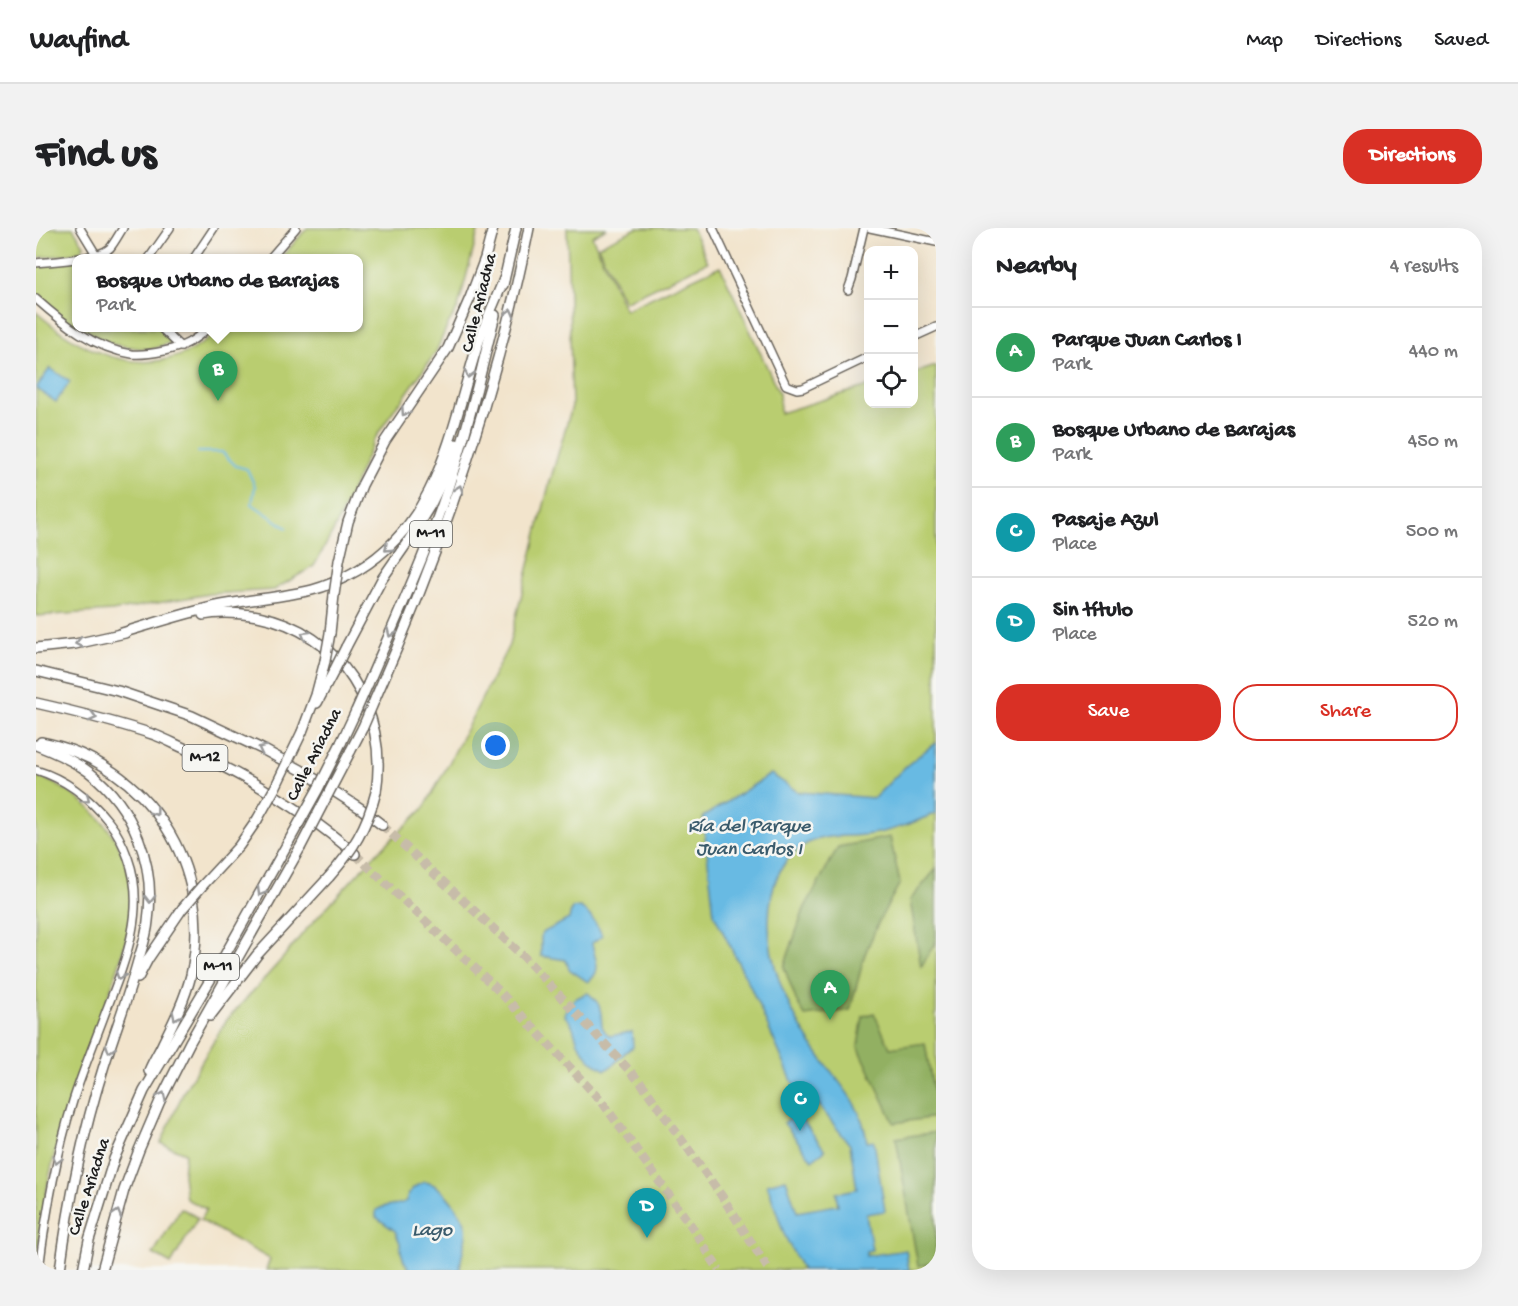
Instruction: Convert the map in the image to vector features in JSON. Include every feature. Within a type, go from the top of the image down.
[{"type":"highway","points":[[302,732],[325,662],[339,561],[348,522],[362,485],[386,441],[448,348],[482,268],[493,228]]},
{"type":"highway","name":"Calle Ariadna","points":[[83,1270],[89,1240],[114,1159],[144,1091],[225,955],[318,789],[356,711],[411,587],[455,468],[516,228]]},
{"type":"highway","name":"Calle Ariadna","points":[[102,1270],[124,1190],[160,1101],[190,1042],[300,848],[363,726],[405,632],[472,450],[518,282],[529,228]]},
{"type":"highway","points":[[122,633],[222,605],[314,590],[343,579],[369,564],[385,551],[418,511],[438,474],[478,345],[504,279]]},
{"type":"highway","points":[[129,993],[148,959],[182,909],[239,846],[257,820],[382,579],[408,543],[431,504],[446,472],[478,379]]},
{"type":"highway","points":[[36,648],[75,644],[211,614],[241,613],[288,625],[318,642],[334,656],[354,680],[366,704],[375,728],[378,776],[368,818],[359,837],[348,855],[258,955],[190,1042]]},
{"type":"highway","name":"M-12","points":[[36,671],[118,691],[192,716],[301,770],[382,825]]},
{"type":"highway","name":"M-12","points":[[36,703],[93,716],[157,736],[233,770],[299,811],[329,832],[354,854]]},
{"type":"highway","points":[[36,743],[77,764],[105,787],[118,802],[137,834],[150,880],[148,924],[85,1133],[75,1173],[60,1270]]},
{"type":"highway","points":[[36,743],[59,746],[89,758],[127,782],[153,809],[176,843],[192,887],[196,924],[195,951],[190,976],[177,1014],[151,1068],[144,1091]]},
{"type":"street","points":[[80,228],[96,254]]},
{"type":"street","points":[[100,254],[111,247],[123,228]]},
{"type":"street","points":[[152,254],[170,228]]},
{"type":"street","points":[[197,254],[214,228]]},
{"type":"street","points":[[273,254],[296,228]]},
{"type":"street","points":[[713,228],[786,385],[797,389],[802,388],[864,359]]},
{"type":"street","points":[[848,290],[864,228]]},
{"type":"street","points":[[870,228],[911,232],[936,242]]},
{"type":"street","points":[[36,263],[72,259]]},
{"type":"street","points":[[36,300],[72,328]]},
{"type":"street","points":[[918,335],[936,327]]},
{"type":"street","points":[[78,332],[110,349],[133,354],[155,353],[181,347],[203,332]]},
{"type":"street","points":[[166,332],[181,347]]},
{"type":"street","points":[[36,770],[56,778],[90,800],[122,841],[136,888],[133,935],[70,1111],[51,1185],[39,1270]]},
{"type":"green space","points":[[36,228],[73,228],[84,245],[74,254],[36,258]]},
{"type":"green space","points":[[307,228],[479,228],[458,308],[436,352],[374,440],[334,530],[314,566],[274,590],[209,594],[112,611],[36,616],[36,312],[83,345],[101,353],[137,361],[156,361],[182,355],[217,332],[363,332],[363,254],[284,254]]},
{"type":"green space","points":[[567,228],[607,228],[592,236],[625,310],[720,266],[779,393],[780,413],[864,387],[864,408],[918,408],[918,372],[936,366],[936,1270],[266,1270],[270,1259],[200,1220],[206,1209],[186,1199],[183,1175],[185,1153],[161,1143],[184,1091],[226,1021],[374,856],[424,808],[448,765],[509,645],[549,485],[572,406]]},
{"type":"green space","points":[[637,228],[692,228],[708,262],[624,302],[598,246]]},
{"type":"green space","points":[[72,259],[72,323],[59,316],[36,296],[36,265]]},
{"type":"green space","points":[[88,332],[166,332],[175,341],[150,350],[111,344]]},
{"type":"green space","points":[[36,776],[72,794],[103,822],[118,843],[127,865],[131,887],[131,910],[122,956],[66,1111],[45,1197],[36,1269]]},
{"type":"green space","points":[[890,837],[900,883],[880,919],[865,954],[850,1010],[805,1016],[796,1000],[784,967],[804,909],[838,847]]},
{"type":"green space","points":[[936,869],[936,941],[921,967],[910,900]]},
{"type":"green space","points":[[874,1013],[890,1048],[925,1043],[936,1117],[894,1123],[858,1046],[863,1016]]},
{"type":"green space","points":[[936,1132],[936,1263],[918,1266],[896,1138]]},
{"type":"green space","points":[[181,1208],[198,1218],[171,1264],[153,1254]]},
{"type":"water","points":[[50,368],[70,382],[56,402],[36,388]]},
{"type":"water","name":"Ría del Parque Juan Carlos I","points":[[935,743],[936,813],[887,831],[823,838],[808,843],[784,864],[772,893],[769,916],[770,939],[780,983],[811,1044],[857,1108],[867,1142],[874,1141],[885,1211],[866,1214],[872,1250],[866,1251],[866,1256],[906,1250],[909,1270],[802,1270],[784,1234],[767,1184],[786,1179],[797,1212],[838,1205],[836,1193],[857,1189],[850,1145],[807,1090],[796,1090],[750,986],[714,914],[703,817],[771,774],[798,792],[874,798],[906,766]]},
{"type":"water","points":[[580,907],[593,920],[602,936],[592,943],[597,969],[593,978],[588,982],[569,969],[566,960],[541,956],[541,935],[569,919],[572,908]]},
{"type":"water","points":[[588,993],[598,1004],[602,1026],[606,1033],[610,1036],[632,1032],[633,1047],[605,1070],[583,1051],[565,1016],[567,1007],[576,998]]},
{"type":"water","points":[[797,1113],[825,1150],[812,1160],[784,1123]]},
{"type":"water","name":"Lago","points":[[425,1182],[433,1184],[443,1192],[465,1222],[466,1237],[460,1270],[410,1270],[404,1261],[395,1231],[376,1217],[376,1211],[406,1201],[412,1189]]},
{"type":"waterway","points":[[198,452],[222,452],[236,466],[247,469],[255,486],[252,504],[287,528]]},
{"type":"tunnel","points":[[382,825],[524,957],[642,1084],[721,1195],[769,1270]]},
{"type":"tunnel","points":[[355,854],[500,992],[602,1102],[692,1227],[719,1270]]},
{"type":"place","name":"Bosque Urbano de Barajas","points":[[218,401]]},
{"type":"place","name":"Parque Juan Carlos I","points":[[830,1020]]},
{"type":"place","name":"Pasaje Azul","points":[[800,1131]]},
{"type":"place","name":"Sin título","points":[[647,1238]]}]
